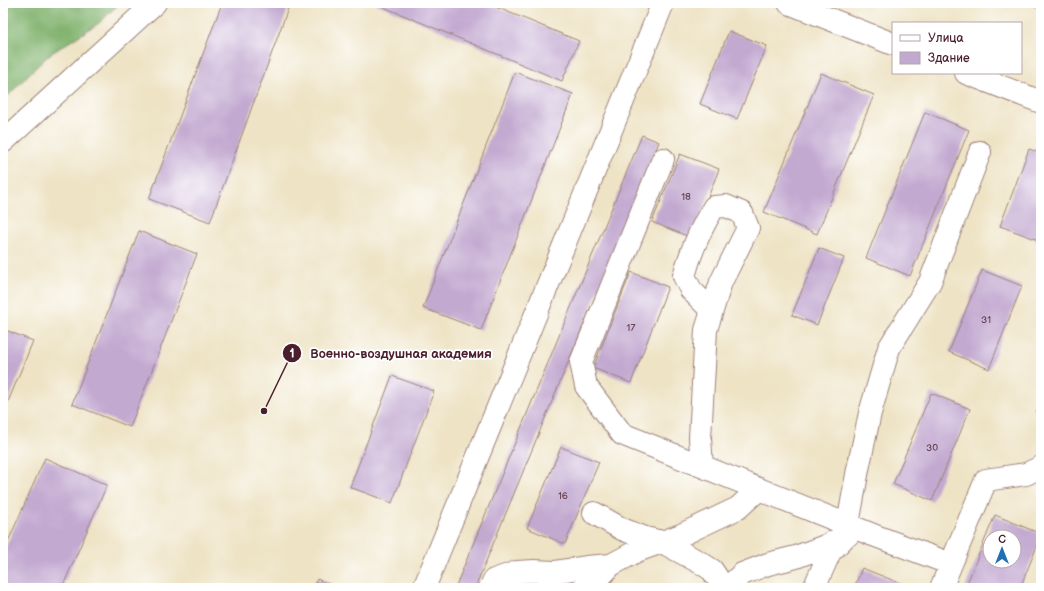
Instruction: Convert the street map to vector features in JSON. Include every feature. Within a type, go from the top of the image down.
[{"type":"street","points":[[3,142],[155,3]]},
{"type":"street","points":[[424,588],[663,3]]},
{"type":"street","points":[[789,3],[892,44]]},
{"type":"street","points":[[969,74],[1041,102]]},
{"type":"street","points":[[814,588],[830,552],[848,529],[858,469],[870,414],[889,348],[930,282],[980,152]]},
{"type":"street","points":[[663,159],[581,362],[586,386],[622,434],[759,489],[848,529],[873,535],[951,564]]},
{"type":"street","points":[[702,466],[700,438],[702,391],[706,330],[712,311]]},
{"type":"street","points":[[941,588],[986,480],[1026,474],[1041,468]]},
{"type":"street","points":[[583,588],[597,580],[612,565],[637,551],[681,535],[738,508],[759,489]]},
{"type":"street","points":[[594,513],[628,531],[645,538],[662,542],[701,563],[712,570],[725,588],[742,574],[825,546],[848,529]]},
{"type":"street","points":[[490,588],[494,580],[517,572],[554,572],[612,565]]},
{"type":"green space","points":[[3,3],[120,3],[99,23],[50,54],[3,101]]},
{"type":"building","points":[[222,3],[290,3],[210,222],[149,199]]},
{"type":"building","points":[[374,3],[486,3],[579,41],[562,81]]},
{"type":"building","points":[[1027,3],[1041,3],[1041,9]]},
{"type":"building","points":[[729,31],[767,46],[737,119],[700,104]]},
{"type":"building","points":[[515,72],[573,94],[481,330],[423,308]]},
{"type":"building","points":[[821,73],[874,95],[817,234],[764,212]]},
{"type":"building","points":[[925,112],[969,130],[910,276],[866,258]]},
{"type":"building","points":[[642,135],[659,142],[475,588],[455,588]]},
{"type":"building","points":[[1029,149],[1041,153],[1041,241],[1000,226]]},
{"type":"building","points":[[680,154],[719,169],[692,238],[652,222]]},
{"type":"building","points":[[139,231],[197,254],[130,427],[72,404]]},
{"type":"building","points":[[819,248],[844,258],[817,325],[792,315]]},
{"type":"building","points":[[982,270],[1022,286],[989,369],[949,352]]},
{"type":"building","points":[[631,272],[668,287],[631,383],[593,368]]},
{"type":"building","points":[[3,329],[33,341],[3,414]]},
{"type":"building","points":[[392,376],[434,391],[392,503],[350,487]]},
{"type":"building","points":[[931,393],[970,409],[932,501],[893,484]]},
{"type":"building","points":[[1041,399],[1041,414],[1036,412]]},
{"type":"building","points":[[561,447],[599,462],[565,544],[527,528]]},
{"type":"building","points":[[45,458],[107,485],[62,588],[3,588],[3,553]]},
{"type":"building","points":[[995,515],[1041,534],[1020,588],[965,588],[982,547],[982,569],[1022,569],[1022,529],[989,529]]},
{"type":"building","points":[[862,568],[902,584],[900,588],[854,588]]},
{"type":"building","points":[[317,579],[339,588],[314,588]]},
{"type":"place","name":"Военно-воздушная академия","points":[[264,411]]}]
